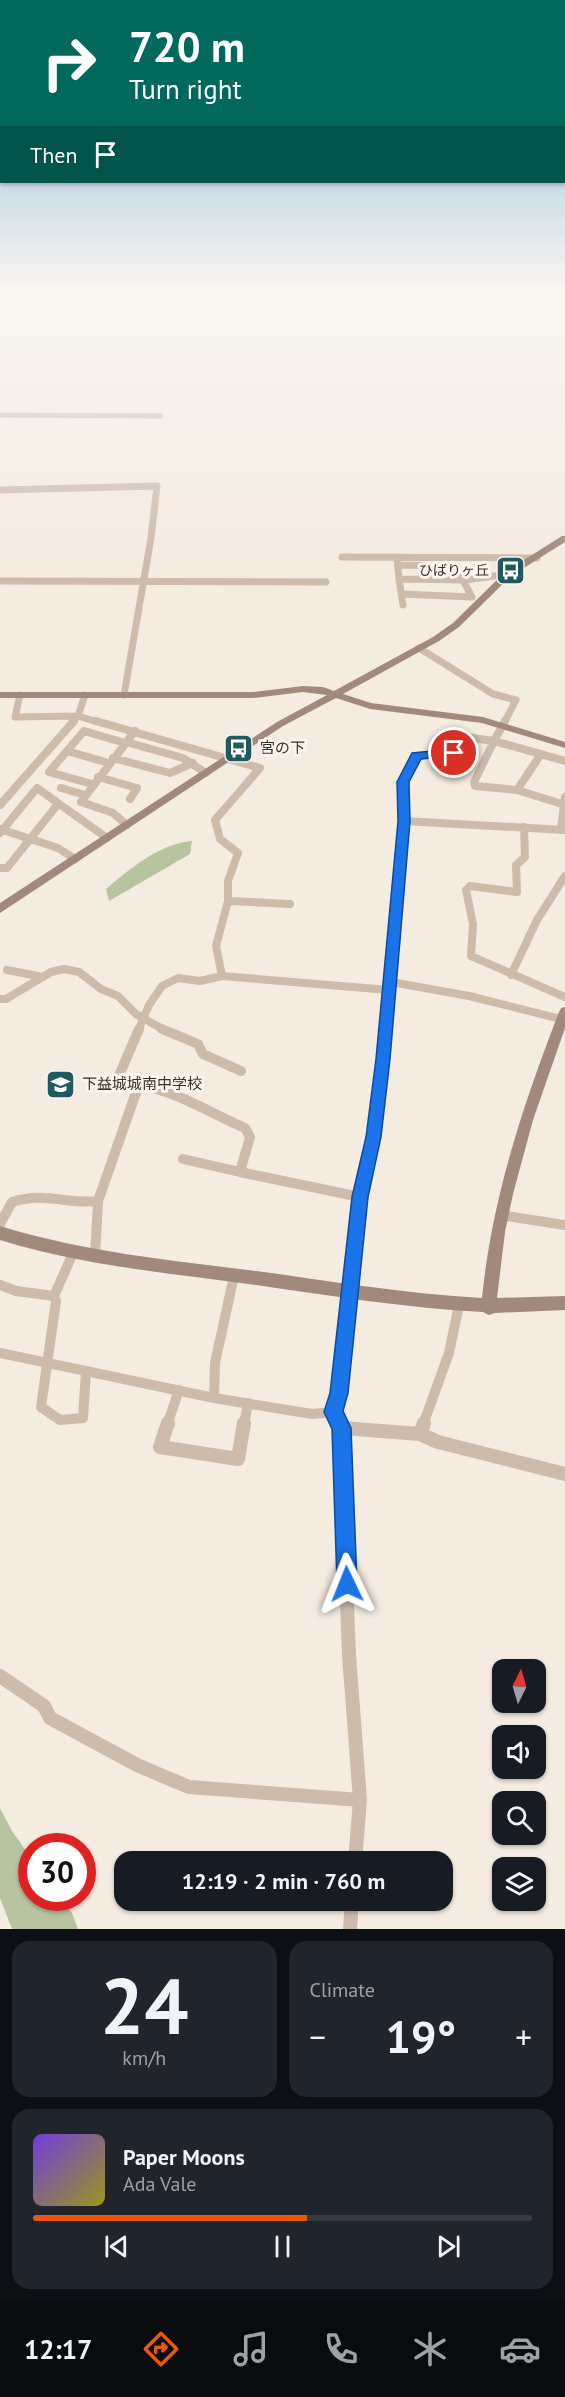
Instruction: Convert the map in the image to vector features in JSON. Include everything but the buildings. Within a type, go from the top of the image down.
[{"type":"street","points":[[0,415],[160,416]]},
{"type":"street","points":[[0,490],[157,486],[144,582],[124,695]]},
{"type":"street","points":[[0,909],[229,758],[333,693],[419,648],[456,625],[508,574],[537,558],[565,538]]},
{"type":"street","points":[[342,557],[457,566],[461,580],[472,597],[402,594]]},
{"type":"street","points":[[397,561],[537,558]]},
{"type":"street","points":[[397,561],[403,605]]},
{"type":"street","points":[[399,579],[461,580],[508,574]]},
{"type":"street","points":[[0,581],[326,582]]},
{"type":"street","points":[[404,821],[563,829],[564,800],[517,790],[476,786],[474,782],[516,700],[493,694],[480,684],[459,675],[419,648]]},
{"type":"street","points":[[0,695],[253,695],[303,689],[333,693],[379,707],[483,720],[565,745]]},
{"type":"street","points":[[20,695],[15,717],[78,716],[260,768],[215,820],[220,839],[238,853],[228,881],[228,901],[216,946],[222,976]]},
{"type":"street","points":[[0,806],[78,716],[86,695]]},
{"type":"street","points":[[130,799],[137,788],[49,772],[84,731],[193,764],[206,773]]},
{"type":"street","points":[[127,825],[113,813],[84,805],[81,802],[135,731]]},
{"type":"street","points":[[356,1851],[360,1800],[354,1697],[349,1655],[342,1428],[333,1412],[339,1393],[360,1197],[373,1137],[390,986],[404,821],[403,782],[417,756],[454,753],[451,735],[496,739],[565,761]]},
{"type":"street","points":[[67,751],[170,773],[193,764]]},
{"type":"street","points":[[517,790],[541,754]]},
{"type":"street","points":[[75,859],[58,848],[1,831],[37,788],[107,838]]},
{"type":"street","points":[[61,788],[85,795]]},
{"type":"street","points":[[0,868],[7,868],[58,804]]},
{"type":"street","points":[[524,827],[525,857],[516,865],[517,892],[470,886],[466,890],[473,924],[471,956],[565,997]]},
{"type":"street","points":[[511,975],[537,920],[565,876]]},
{"type":"street","points":[[228,901],[290,904]]},
{"type":"street","points":[[0,999],[6,999],[42,977],[64,969],[79,972],[101,989],[118,996],[157,1028],[198,1044],[203,1054],[242,1071]]},
{"type":"street","points":[[7,970],[42,977]]},
{"type":"street","points":[[240,1172],[250,1137],[245,1128],[220,1119],[186,1100],[145,1085],[138,1087],[118,1078],[149,1005],[162,987],[171,980],[178,978],[200,981],[222,976],[390,986],[469,996],[564,1017],[519,1145],[500,1215],[491,1274],[489,1308]]},
{"type":"street","points":[[95,1257],[99,1245],[96,1224],[100,1208],[98,1201],[138,1087]]},
{"type":"street","points":[[183,1159],[360,1197]]},
{"type":"street","points":[[0,1224],[12,1202],[22,1198],[54,1196],[89,1203],[98,1201]]},
{"type":"street","points":[[500,1215],[565,1225]]},
{"type":"street","points":[[0,1233],[95,1257],[351,1292],[489,1308],[565,1303]]},
{"type":"street","points":[[73,1253],[54,1296],[56,1301],[41,1407],[60,1420],[83,1418],[86,1371]]},
{"type":"street","points":[[214,1398],[215,1363],[234,1276]]},
{"type":"street","points":[[0,1285],[16,1291],[54,1296]]},
{"type":"street","points":[[420,1434],[449,1353],[459,1305]]},
{"type":"street","points":[[0,1353],[214,1398],[312,1414],[333,1412]]},
{"type":"street","points":[[179,1390],[160,1447],[238,1459],[248,1403]]},
{"type":"street","points":[[342,1428],[420,1434],[438,1442],[565,1474]]},
{"type":"street","points":[[0,1676],[44,1706],[50,1718],[139,1766],[189,1787],[360,1800]]},
{"type":"street","points":[[350,1929],[351,1911]]},
{"type":"green space","points":[[192,841],[190,854],[109,901],[106,889],[135,865],[168,847]]},
{"type":"green space","points":[[0,1808],[18,1840],[18,1911],[70,1911],[78,1929],[12,1929],[0,1898]]},
{"type":"place","name":"ひばりヶ丘","points":[[510,570]]},
{"type":"place","name":"宮の下","points":[[239,748]]},
{"type":"place","name":"下益城城南中学校","points":[[61,1084]]},
{"type":"route","points":[[347,1584],[342,1428],[333,1412],[339,1393],[360,1197],[373,1137],[383,1059],[404,821],[403,782],[417,756],[454,753]]}]
